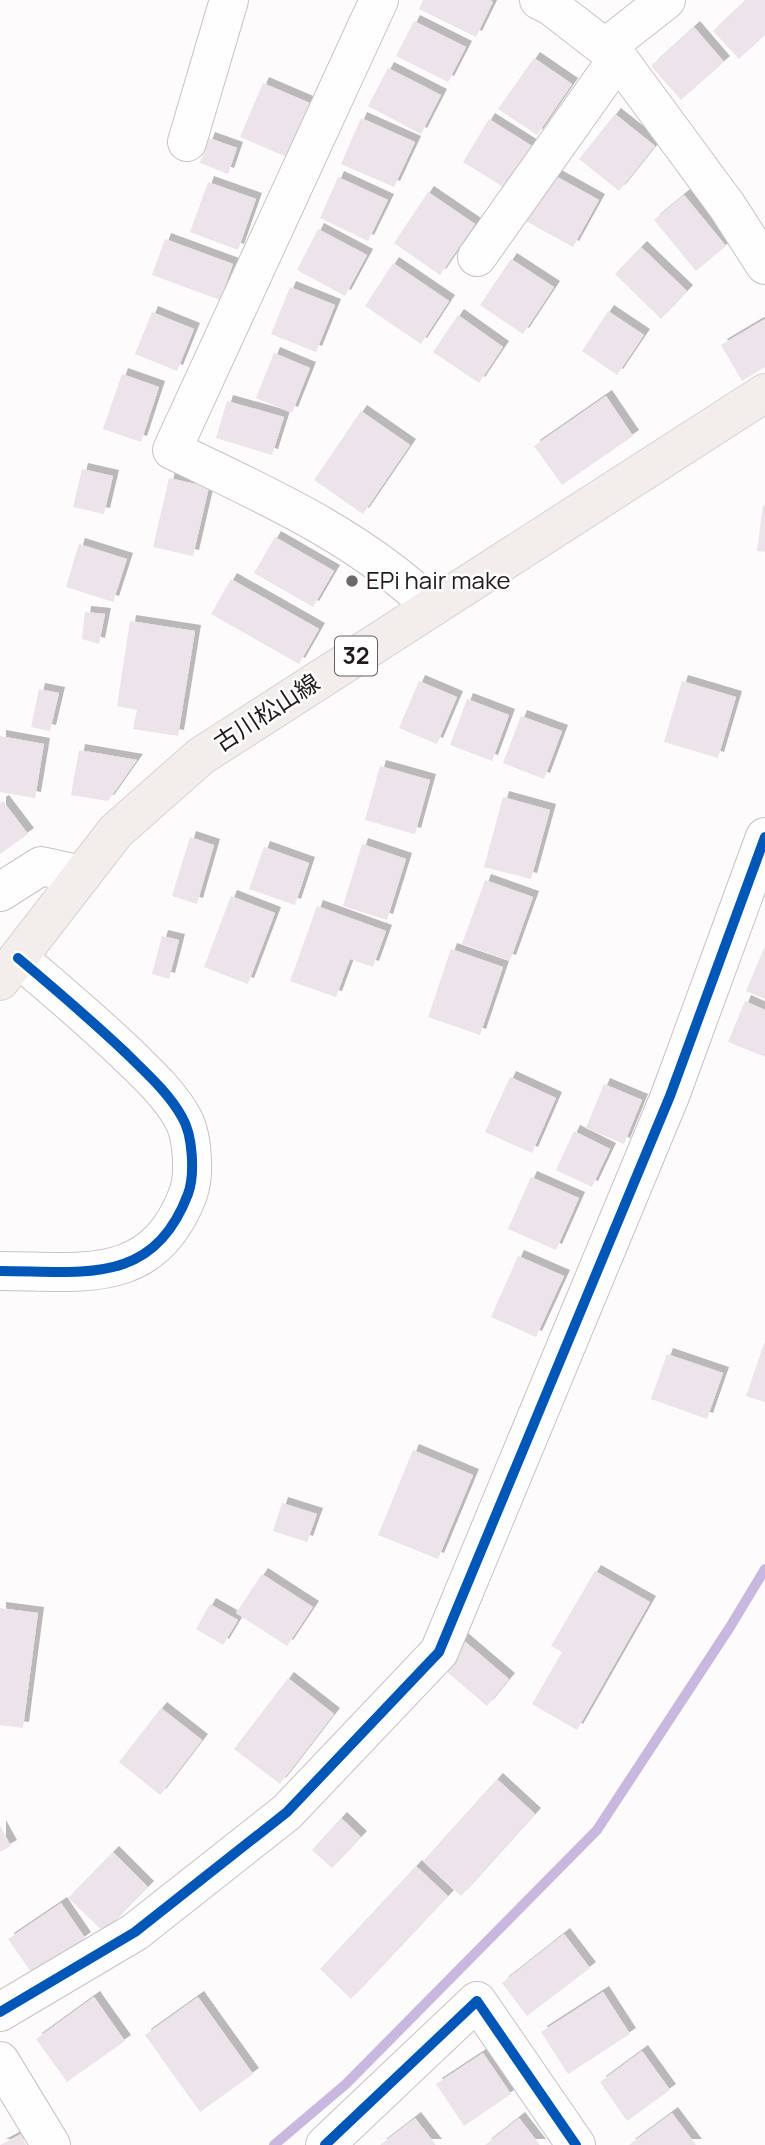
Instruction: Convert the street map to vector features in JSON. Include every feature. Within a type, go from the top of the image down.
[{"type":"main road","name":"古川松山線","points":[[9,969],[116,831],[201,756],[765,393]]},
{"type":"street","points":[[187,142],[229,0]]},
{"type":"street","points":[[379,0],[172,450],[293,508],[405,581],[432,607]]},
{"type":"street","points":[[539,0],[612,52],[727,206],[765,265]]},
{"type":"street","points":[[477,257],[612,52],[666,0]]},
{"type":"street","points":[[0,2012],[135,1932],[287,1812],[439,1652],[670,1096],[765,837]]},
{"type":"street","points":[[0,892],[41,866],[82,875]]},
{"type":"street","points":[[0,1271],[102,1271],[133,1262],[159,1244],[180,1216],[191,1185],[192,1152],[184,1119],[166,1093],[80,1009],[9,969]]},
{"type":"street","points":[[326,2145],[477,2001],[576,2145]]},
{"type":"street","points":[[0,2061],[51,2145]]},
{"type":"building","points":[[423,0],[493,2],[476,37],[419,9]]},
{"type":"building","points":[[746,0],[765,0],[765,35],[739,59],[713,31]]},
{"type":"building","points":[[414,21],[466,47],[448,82],[396,56]]},
{"type":"building","points":[[694,27],[724,62],[681,100],[651,66]]},
{"type":"building","points":[[534,58],[572,84],[537,135],[498,109]]},
{"type":"building","points":[[388,68],[441,95],[421,134],[368,106]]},
{"type":"building","points":[[263,83],[312,104],[289,158],[240,137]]},
{"type":"building","points":[[615,114],[655,146],[619,191],[579,159]]},
{"type":"building","points":[[361,118],[415,142],[394,187],[341,164]]},
{"type":"building","points":[[489,119],[532,146],[505,188],[463,162]]},
{"type":"building","points":[[209,138],[237,148],[228,174],[200,163]]},
{"type":"building","points":[[552,174],[599,200],[573,247],[526,221]]},
{"type":"building","points":[[338,177],[388,200],[368,241],[320,218]]},
{"type":"building","points":[[208,182],[256,199],[238,250],[190,232]]},
{"type":"building","points":[[428,192],[475,224],[440,275],[394,243]]},
{"type":"building","points":[[684,195],[726,246],[696,271],[654,220]]},
{"type":"building","points":[[318,229],[367,255],[345,296],[297,270]]},
{"type":"building","points":[[165,239],[233,264],[220,300],[152,275]]},
{"type":"building","points":[[641,247],[687,291],[661,319],[615,274]]},
{"type":"building","points":[[511,259],[554,287],[523,334],[480,305]]},
{"type":"building","points":[[393,263],[449,301],[421,344],[365,306]]},
{"type":"building","points":[[290,287],[335,305],[316,352],[271,334]]},
{"type":"building","points":[[608,311],[644,335],[617,375],[582,351]]},
{"type":"building","points":[[152,312],[194,329],[177,371],[135,354]]},
{"type":"building","points":[[458,315],[503,347],[479,383],[433,352]]},
{"type":"building","points":[[765,319],[765,367],[742,381],[721,345]]},
{"type":"building","points":[[274,353],[310,368],[292,413],[256,398]]},
{"type":"building","points":[[122,374],[159,387],[141,442],[103,429]]},
{"type":"building","points":[[606,396],[633,436],[562,485],[534,446]]},
{"type":"building","points":[[227,401],[284,417],[272,455],[216,438]]},
{"type":"building","points":[[361,411],[410,445],[363,514],[314,480]]},
{"type":"building","points":[[82,469],[113,476],[104,514],[73,507]]},
{"type":"building","points":[[169,478],[209,487],[193,556],[153,547]]},
{"type":"building","points":[[763,505],[765,506],[765,552],[757,551]]},
{"type":"building","points":[[275,537],[334,571],[313,607],[254,573]]},
{"type":"building","points":[[79,544],[127,559],[113,602],[66,587]]},
{"type":"building","points":[[231,579],[319,629],[299,664],[211,614]]},
{"type":"building","points":[[85,612],[105,614],[99,644],[82,639]]},
{"type":"building","points":[[130,621],[195,631],[178,736],[133,729],[137,710],[117,706]]},
{"type":"building","points":[[419,681],[457,697],[437,744],[399,728]]},
{"type":"building","points":[[682,681],[736,697],[718,758],[664,742]]},
{"type":"building","points":[[39,689],[59,693],[50,731],[31,727]]},
{"type":"building","points":[[467,699],[509,715],[492,761],[450,745]]},
{"type":"building","points":[[521,716],[562,731],[544,779],[503,763]]},
{"type":"building","points":[[0,736],[44,744],[35,798],[0,792]]},
{"type":"building","points":[[79,750],[137,760],[108,801],[71,795]]},
{"type":"building","points":[[380,766],[430,780],[415,834],[365,820]]},
{"type":"building","points":[[503,797],[550,810],[531,879],[484,867]]},
{"type":"building","points":[[3,801],[28,834],[0,854],[0,803]]},
{"type":"building","points":[[190,837],[214,845],[197,904],[172,896]]},
{"type":"building","points":[[362,844],[406,859],[387,920],[343,906]]},
{"type":"building","points":[[264,847],[309,863],[295,905],[249,889]]},
{"type":"building","points":[[485,880],[533,897],[510,961],[462,944]]},
{"type":"building","points":[[231,896],[275,913],[248,984],[204,967]]},
{"type":"building","points":[[317,906],[386,931],[373,967],[350,959],[336,997],[290,981]]},
{"type":"building","points":[[162,936],[179,940],[169,979],[152,974]]},
{"type":"building","points":[[765,946],[765,999],[746,991]]},
{"type":"building","points":[[451,949],[503,967],[480,1035],[428,1017]]},
{"type":"building","points":[[745,1001],[765,1010],[765,1057],[728,1042]]},
{"type":"building","points":[[510,1077],[556,1098],[532,1153],[485,1132]]},
{"type":"building","points":[[604,1084],[642,1100],[624,1144],[586,1128]]},
{"type":"building","points":[[574,1131],[610,1149],[592,1187],[556,1170]]},
{"type":"building","points":[[531,1177],[579,1198],[556,1250],[508,1229]]},
{"type":"building","points":[[518,1256],[564,1276],[536,1337],[491,1317]]},
{"type":"building","points":[[765,1341],[765,1402],[746,1396]]},
{"type":"building","points":[[667,1354],[723,1373],[707,1419],[651,1399]]},
{"type":"building","points":[[413,1450],[473,1475],[438,1559],[378,1535]]},
{"type":"building","points":[[282,1503],[317,1514],[307,1542],[273,1531]]},
{"type":"building","points":[[595,1571],[650,1602],[577,1730],[532,1704],[562,1652],[551,1646]]},
{"type":"building","points":[[262,1574],[313,1607],[287,1646],[236,1613]]},
{"type":"building","points":[[210,1604],[238,1620],[223,1645],[196,1629]]},
{"type":"building","points":[[0,1608],[38,1613],[23,1728],[0,1725]]},
{"type":"building","points":[[462,1639],[509,1679],[487,1706],[440,1666]]},
{"type":"building","points":[[288,1678],[334,1714],[280,1784],[234,1749]]},
{"type":"building","points":[[161,1708],[202,1740],[160,1795],[119,1762]]},
{"type":"building","points":[[497,1779],[535,1814],[461,1896],[423,1861]]},
{"type":"building","points":[[341,1818],[361,1837],[332,1868],[312,1850]]},
{"type":"building","points":[[0,1826],[11,1846],[0,1852]]},
{"type":"building","points":[[113,1852],[148,1887],[104,1932],[68,1898]]},
{"type":"building","points":[[416,1866],[448,1896],[351,1999],[320,1969]]},
{"type":"building","points":[[61,1903],[85,1938],[33,1975],[8,1939]]},
{"type":"building","points":[[564,1934],[590,1968],[527,2016],[502,1983]]},
{"type":"building","points":[[603,1992],[630,2034],[568,2074],[541,2032]]},
{"type":"building","points":[[94,1997],[125,2041],[67,2082],[36,2039]]},
{"type":"building","points":[[198,1997],[253,2074],[200,2112],[145,2035]]},
{"type":"building","points":[[642,2051],[670,2090],[627,2121],[600,2082]]},
{"type":"building","points":[[483,2053],[511,2094],[464,2126],[436,2084]]},
{"type":"building","points":[[672,2113],[696,2145],[629,2145]]},
{"type":"building","points":[[415,2118],[436,2145],[380,2145]]},
{"type":"building","points":[[519,2118],[540,2145],[485,2145]]},
{"type":"building","points":[[21,2134],[26,2145],[0,2145]]},
{"type":"waterway","points":[[274,2145],[346,2084],[597,1830],[765,1569]]},
{"type":"cycle path","points":[[0,2012],[135,1932],[287,1812],[439,1652],[670,1096],[765,837]]},
{"type":"cycle path","points":[[0,1271],[86,1271],[112,1267],[135,1259],[155,1245],[173,1224],[188,1194],[192,1176],[189,1134],[170,1099],[113,1041],[18,958]]},
{"type":"cycle path","points":[[325,2145],[477,2001],[576,2145]]},
{"type":"place","name":"EPi hair make","points":[[352,581]]}]
